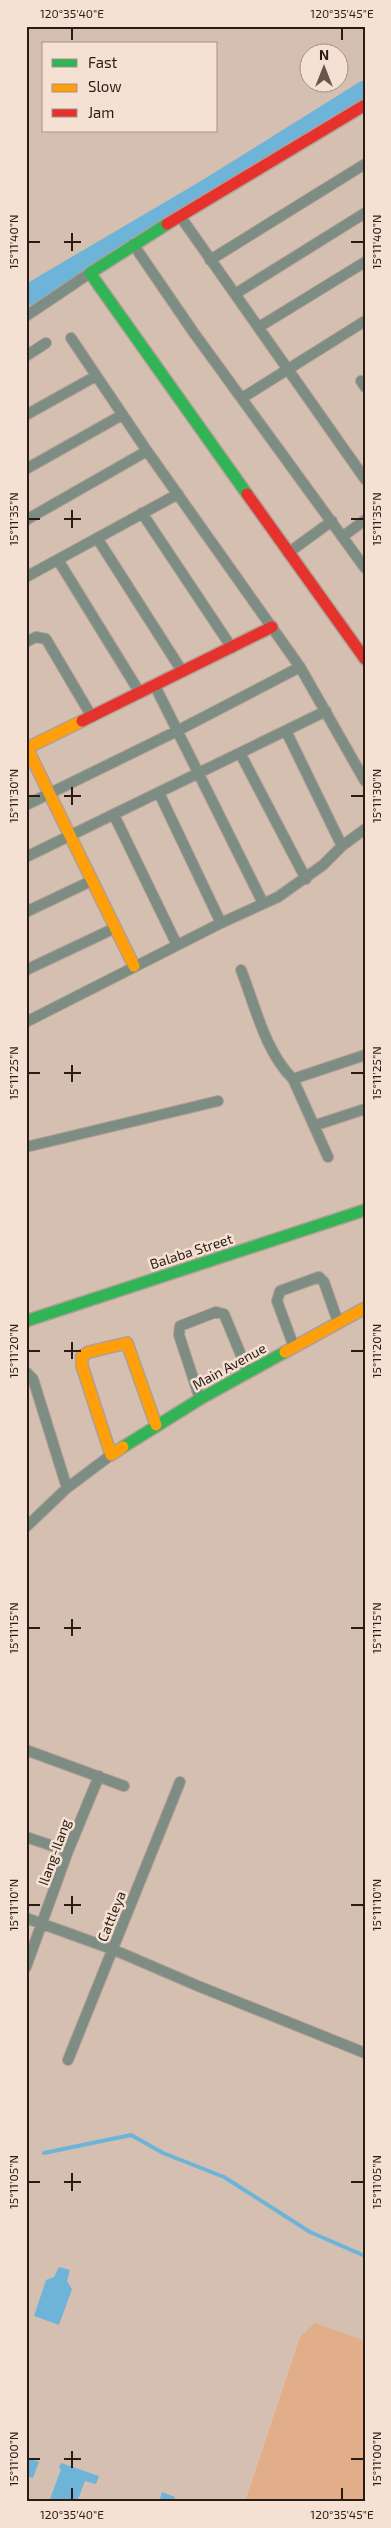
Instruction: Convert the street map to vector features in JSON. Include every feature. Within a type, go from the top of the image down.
[{"type":"street","points":[[26,316],[133,244],[365,105]]},
{"type":"street","points":[[210,260],[365,164]]},
{"type":"street","points":[[236,294],[365,213]]},
{"type":"street","points":[[180,216],[365,479]]},
{"type":"street","points":[[133,244],[194,334],[365,568]]},
{"type":"street","points":[[259,327],[365,262]]},
{"type":"street","points":[[90,273],[365,659]]},
{"type":"street","points":[[242,398],[287,368],[365,321]]},
{"type":"street","points":[[71,338],[147,451],[300,667],[365,781]]},
{"type":"street","points":[[26,356],[46,343]]},
{"type":"street","points":[[26,415],[96,376]]},
{"type":"street","points":[[26,469],[122,415]]},
{"type":"street","points":[[26,520],[147,451]]},
{"type":"street","points":[[26,577],[178,494]]},
{"type":"street","points":[[142,513],[232,648]]},
{"type":"street","points":[[342,537],[365,520]]},
{"type":"street","points":[[288,553],[332,521]]},
{"type":"street","points":[[97,538],[182,671]]},
{"type":"street","points":[[58,560],[140,693]]},
{"type":"street","points":[[134,966],[26,748],[92,718],[272,627]]},
{"type":"street","points":[[26,642],[36,637],[46,639],[92,718]]},
{"type":"street","points":[[26,805],[177,731],[300,667]]},
{"type":"street","points":[[155,686],[263,904]]},
{"type":"street","points":[[26,856],[326,711]]},
{"type":"street","points":[[286,731],[342,846]]},
{"type":"street","points":[[240,753],[306,878]]},
{"type":"street","points":[[159,793],[221,923]]},
{"type":"street","points":[[114,815],[177,945]]},
{"type":"street","points":[[26,1022],[134,966],[278,897],[324,865],[342,846],[365,829]]},
{"type":"street","points":[[26,912],[92,880]]},
{"type":"street","points":[[26,970],[115,928]]},
{"type":"street","points":[[241,970],[273,1051],[285,1071],[293,1079],[316,1125],[328,1156]]},
{"type":"street","points":[[293,1079],[365,1055]]},
{"type":"street","points":[[26,1147],[218,1101]]},
{"type":"street","points":[[316,1125],[365,1109]]},
{"type":"street","name":"Balaba Street","points":[[26,1321],[365,1210]]},
{"type":"street","points":[[294,1346],[277,1301],[280,1291],[319,1277],[322,1279],[338,1322]]},
{"type":"street","name":"Main Avenue","points":[[27,1523],[67,1488],[156,1425],[294,1346],[365,1308]]},
{"type":"street","points":[[200,1399],[178,1335],[180,1326],[216,1312],[224,1314],[248,1372]]},
{"type":"street","points":[[112,1455],[81,1360],[82,1356],[89,1352],[123,1342],[130,1348],[156,1425]]},
{"type":"street","points":[[26,1372],[33,1379],[67,1488]]},
{"type":"street","points":[[26,1750],[124,1786]]},
{"type":"street","name":"Ilang-Ilang","points":[[26,1967],[68,1851],[100,1776]]},
{"type":"street","name":"Cattleya","points":[[68,2060],[180,1782]]},
{"type":"street","points":[[26,1837],[68,1851]]},
{"type":"street","points":[[26,1918],[112,1949],[198,1986],[365,2053]]},
{"type":"shaded area","points":[[315,2323],[365,2341],[365,2502],[245,2502],[300,2337]]},
{"type":"water","points":[[59,2267],[70,2270],[67,2281],[72,2289],[59,2325],[34,2316],[46,2280],[54,2277]]},
{"type":"water","points":[[26,2457],[39,2462],[33,2478],[26,2476]]},
{"type":"water","points":[[61,2463],[99,2476],[96,2484],[85,2481],[77,2502],[49,2502],[61,2469],[59,2468]]},
{"type":"water","points":[[162,2492],[175,2497],[173,2502],[159,2502]]},
{"type":"waterway","points":[[26,296],[208,189],[365,91]]},
{"type":"waterway","points":[[44,2153],[131,2135],[163,2153],[224,2177],[310,2232],[365,2256]]},
{"type":"traffic: fast","points":[[167,224],[90,273],[247,494]]},
{"type":"traffic: fast","points":[[26,1321],[365,1210]]},
{"type":"traffic: fast","points":[[123,1447],[200,1399],[285,1352]]},
{"type":"traffic: slow","points":[[82,721],[27,748],[134,966]]},
{"type":"traffic: slow","points":[[285,1352],[365,1308]]},
{"type":"traffic: slow","points":[[123,1447],[111,1455],[82,1366],[82,1356],[89,1352],[127,1343],[156,1425]]},
{"type":"traffic: jam","points":[[167,224],[365,105]]},
{"type":"traffic: jam","points":[[247,494],[365,659]]},
{"type":"traffic: jam","points":[[82,721],[272,627]]}]
